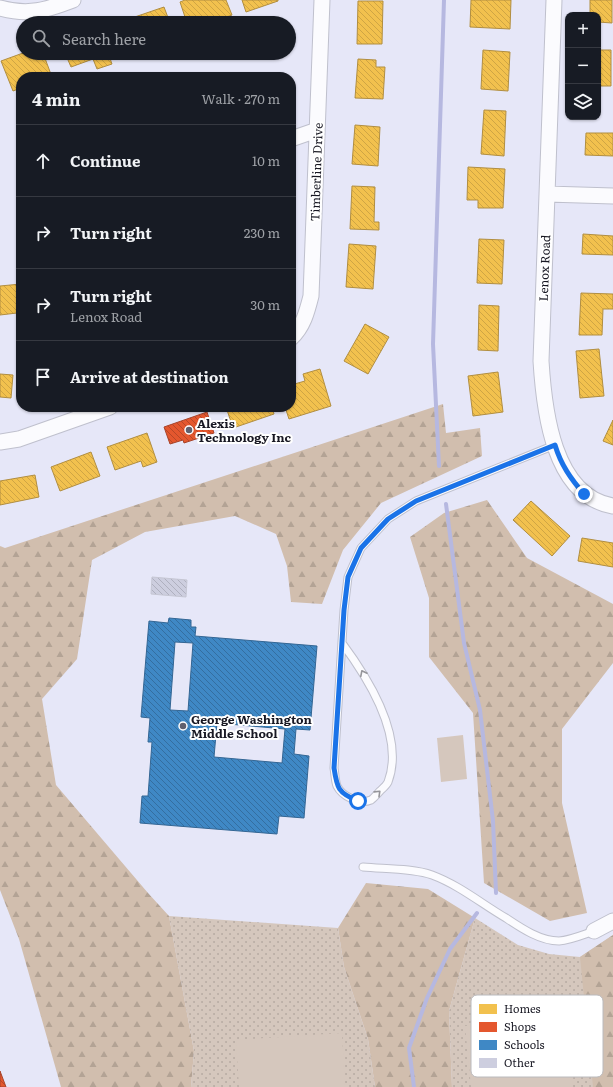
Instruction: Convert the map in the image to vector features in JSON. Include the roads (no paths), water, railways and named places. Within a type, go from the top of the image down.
[{"type":"street","points":[[0,8],[23,12],[40,11],[73,0]]},
{"type":"street","name":"Timberline Drive","points":[[296,332],[301,326],[308,312],[311,296],[322,0]]},
{"type":"street","name":"Lenox Road","points":[[554,0],[541,361],[543,389],[555,445],[564,468],[573,482],[584,494],[606,505],[613,506]]},
{"type":"street","points":[[296,137],[317,130]]},
{"type":"street","points":[[547,194],[613,196]]},
{"type":"street","points":[[0,442],[19,439],[96,412]]},
{"type":"street","points":[[594,931],[613,920]]},
{"type":"lane","points":[[342,643],[360,667],[381,708],[390,738],[392,763],[387,784],[370,800],[358,801],[346,796],[337,785],[334,768],[342,643],[348,577],[361,548],[388,519],[416,501],[555,445]]},
{"type":"lane","points":[[363,867],[414,871],[431,875],[449,882],[521,928],[543,939],[558,941],[574,938],[594,931]]},
{"type":"waterway","points":[[439,466],[433,344],[444,0]]},
{"type":"waterway","points":[[446,504],[464,643],[480,710],[493,821],[496,893]]},
{"type":"waterway","points":[[414,1087],[409,1048],[427,998],[450,949],[477,913]]},
{"type":"place","name":"Alexis Technology Inc","points":[[189,430]]},
{"type":"place","name":"George Washington Middle School","points":[[183,726]]}]
